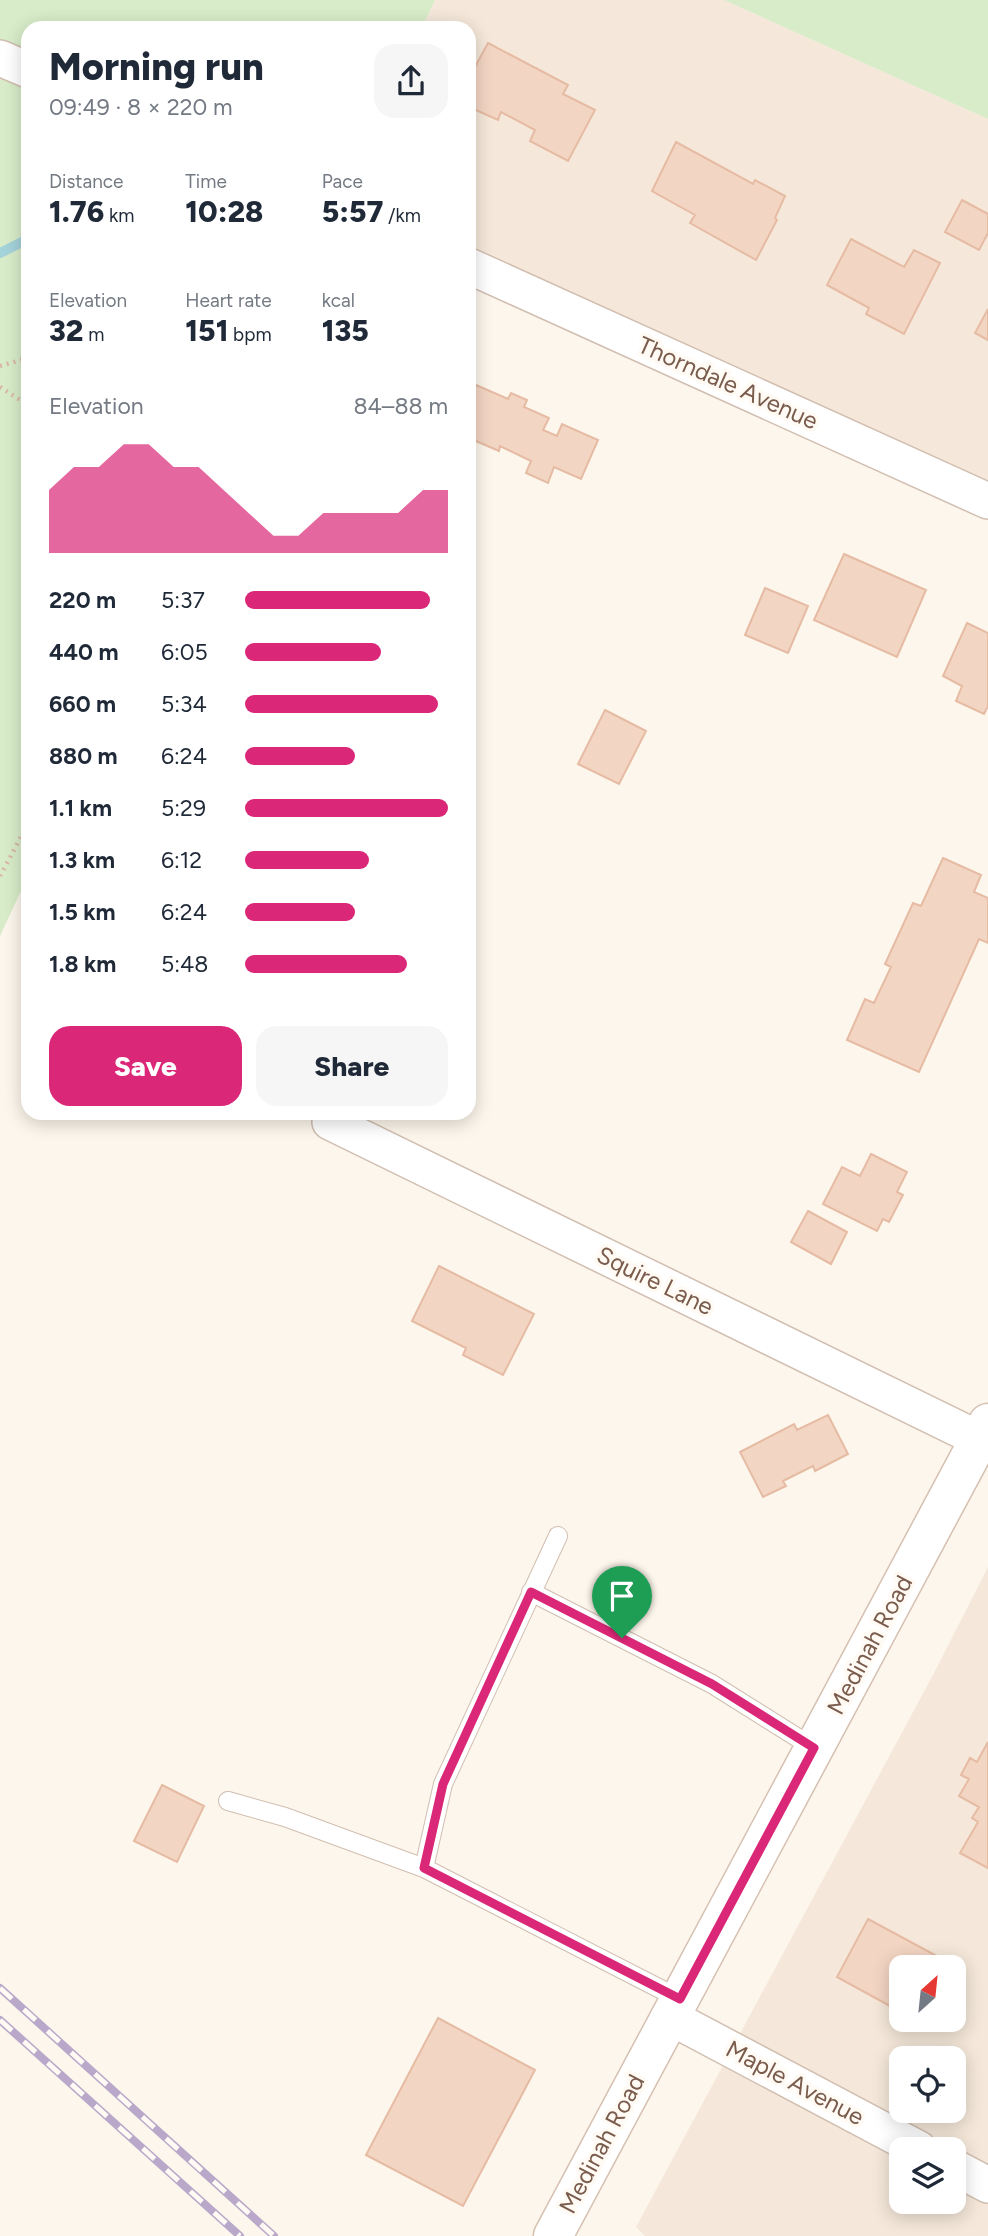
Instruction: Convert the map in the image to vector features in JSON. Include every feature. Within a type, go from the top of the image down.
[{"type":"main road","name":"Medinah Road","points":[[553,2236],[984,1431]]},
{"type":"street","points":[[0,58],[21,67]]},
{"type":"street","name":"Thorndale Avenue","points":[[476,269],[988,501]]},
{"type":"street","name":"Squire Lane","points":[[330,1122],[984,1431]]},
{"type":"street","name":"Maple Avenue","points":[[675,2008],[898,2137]]},
{"type":"street","points":[[966,2173],[988,2185]]},
{"type":"lane","points":[[424,1868],[443,1784],[558,1536]]},
{"type":"lane","points":[[531,1592],[712,1684],[814,1748]]},
{"type":"lane","points":[[228,1801],[285,1817],[424,1868],[675,2008]]},
{"type":"path","points":[[0,366],[21,360]]},
{"type":"path","points":[[0,387],[21,400]]},
{"type":"path","points":[[0,876],[21,837]]},
{"type":"shaded area","points":[[435,0],[724,0],[988,119],[988,500],[476,263],[476,21],[425,21]]},
{"type":"shaded area","points":[[988,1567],[988,2236],[645,2236],[636,2227],[934,1673]]},
{"type":"green space","points":[[0,0],[435,0],[425,21],[21,21],[21,891],[0,936]]},
{"type":"green space","points":[[724,0],[988,0],[988,119]]},
{"type":"building","points":[[488,43],[568,85],[563,94],[595,110],[568,161],[530,141],[535,130],[501,112],[498,120],[476,110],[476,65]]},
{"type":"building","points":[[676,142],[753,184],[755,180],[785,196],[775,218],[777,220],[756,260],[690,223],[695,215],[652,191]]},
{"type":"building","points":[[962,200],[988,214],[988,233],[979,250],[945,232]]},
{"type":"building","points":[[851,239],[904,267],[914,250],[940,263],[904,334],[866,314],[869,308],[827,285]]},
{"type":"building","points":[[988,309],[988,340],[975,333]]},
{"type":"building","points":[[476,385],[508,399],[511,393],[527,400],[524,407],[549,418],[543,430],[557,436],[562,424],[598,440],[581,479],[554,467],[548,483],[526,473],[531,461],[500,446],[499,451],[476,441]]},
{"type":"building","points":[[844,554],[926,590],[897,657],[814,620]]},
{"type":"building","points":[[765,588],[808,606],[788,653],[745,635]]},
{"type":"building","points":[[967,623],[988,633],[988,706],[984,714],[956,701],[962,686],[943,676]]},
{"type":"building","points":[[605,710],[646,731],[619,784],[578,764]]},
{"type":"building","points":[[943,858],[981,875],[974,892],[988,898],[988,943],[979,939],[919,1072],[847,1040],[865,999],[874,1003],[891,967],[885,964],[913,903],[921,906]]},
{"type":"building","points":[[871,1154],[907,1172],[897,1192],[903,1195],[889,1222],[883,1219],[877,1231],[823,1204],[842,1167],[860,1176]]},
{"type":"building","points":[[808,1211],[847,1232],[831,1264],[791,1242]]},
{"type":"building","points":[[439,1266],[534,1314],[503,1375],[463,1355],[466,1348],[412,1321]]},
{"type":"building","points":[[828,1415],[848,1454],[815,1471],[813,1466],[783,1481],[786,1486],[763,1497],[740,1452],[794,1424],[797,1430]]},
{"type":"building","points":[[988,1742],[988,1868],[960,1853],[978,1822],[972,1818],[979,1807],[959,1796],[969,1779],[961,1775],[970,1758],[977,1762]]},
{"type":"building","points":[[162,1785],[204,1806],[177,1862],[134,1841]]},
{"type":"building","points":[[868,1919],[935,1955],[889,1955],[889,2005],[837,1977]]},
{"type":"building","points":[[438,2018],[535,2070],[463,2206],[366,2155]]},
{"type":"waterway","points":[[0,253],[21,242]]},
{"type":"railway","points":[[0,1988],[274,2236]]},
{"type":"railway","points":[[0,2020],[240,2236]]},
{"type":"route","points":[[531,1592],[622,1638],[712,1684],[814,1748],[680,1999],[424,1868],[443,1784],[481,1707],[531,1592]]}]
